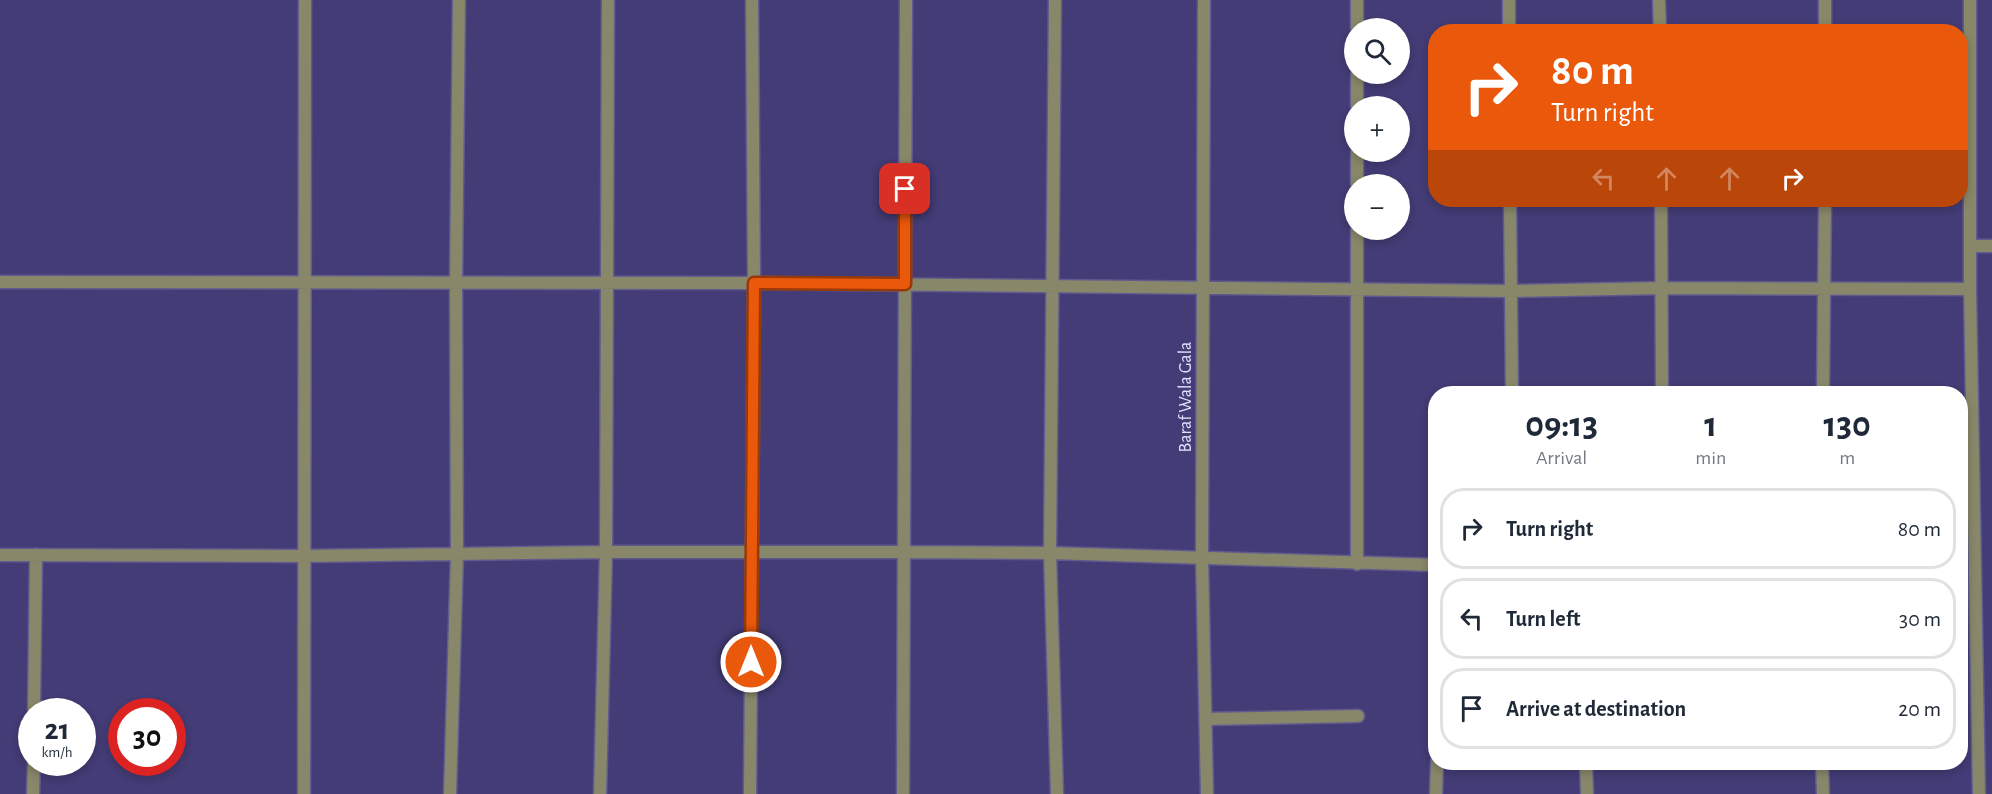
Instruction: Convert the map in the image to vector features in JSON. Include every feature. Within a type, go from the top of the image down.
[{"type":"street","points":[[304,794],[305,0]]},
{"type":"street","points":[[450,794],[457,555],[456,283],[459,0]]},
{"type":"street","points":[[600,794],[606,552],[608,0]]},
{"type":"street","points":[[750,794],[754,283],[752,0]]},
{"type":"street","points":[[903,794],[906,0]]},
{"type":"street","points":[[1055,0],[1050,553],[1058,794]]},
{"type":"street","name":"Baraf Wala Gala","points":[[1204,0],[1202,558],[1207,794]]},
{"type":"street","points":[[1357,0],[1357,18]]},
{"type":"street","points":[[1509,0],[1509,24]]},
{"type":"street","points":[[1659,0],[1660,24]]},
{"type":"street","points":[[1825,0],[1825,24]]},
{"type":"street","points":[[1970,0],[1970,289],[1978,794]]},
{"type":"street","points":[[1510,207],[1512,386]]},
{"type":"street","points":[[1661,207],[1662,386]]},
{"type":"street","points":[[1823,386],[1825,207]]},
{"type":"street","points":[[1357,240],[1357,564]]},
{"type":"street","points":[[1970,246],[1992,246]]},
{"type":"street","points":[[0,282],[754,283],[1511,291],[1662,288],[1970,289]]},
{"type":"street","points":[[0,555],[303,556],[751,551],[1050,553],[1428,565]]},
{"type":"street","points":[[34,698],[36,555]]},
{"type":"street","points":[[1206,719],[1358,716]]},
{"type":"street","points":[[1436,794],[1437,770]]},
{"type":"street","points":[[1586,770],[1587,794]]},
{"type":"street","points":[[1822,770],[1823,794]]},
{"type":"street","points":[[33,794],[34,776]]},
{"type":"route","points":[[751,662],[754,283],[905,284],[905,189]]}]
